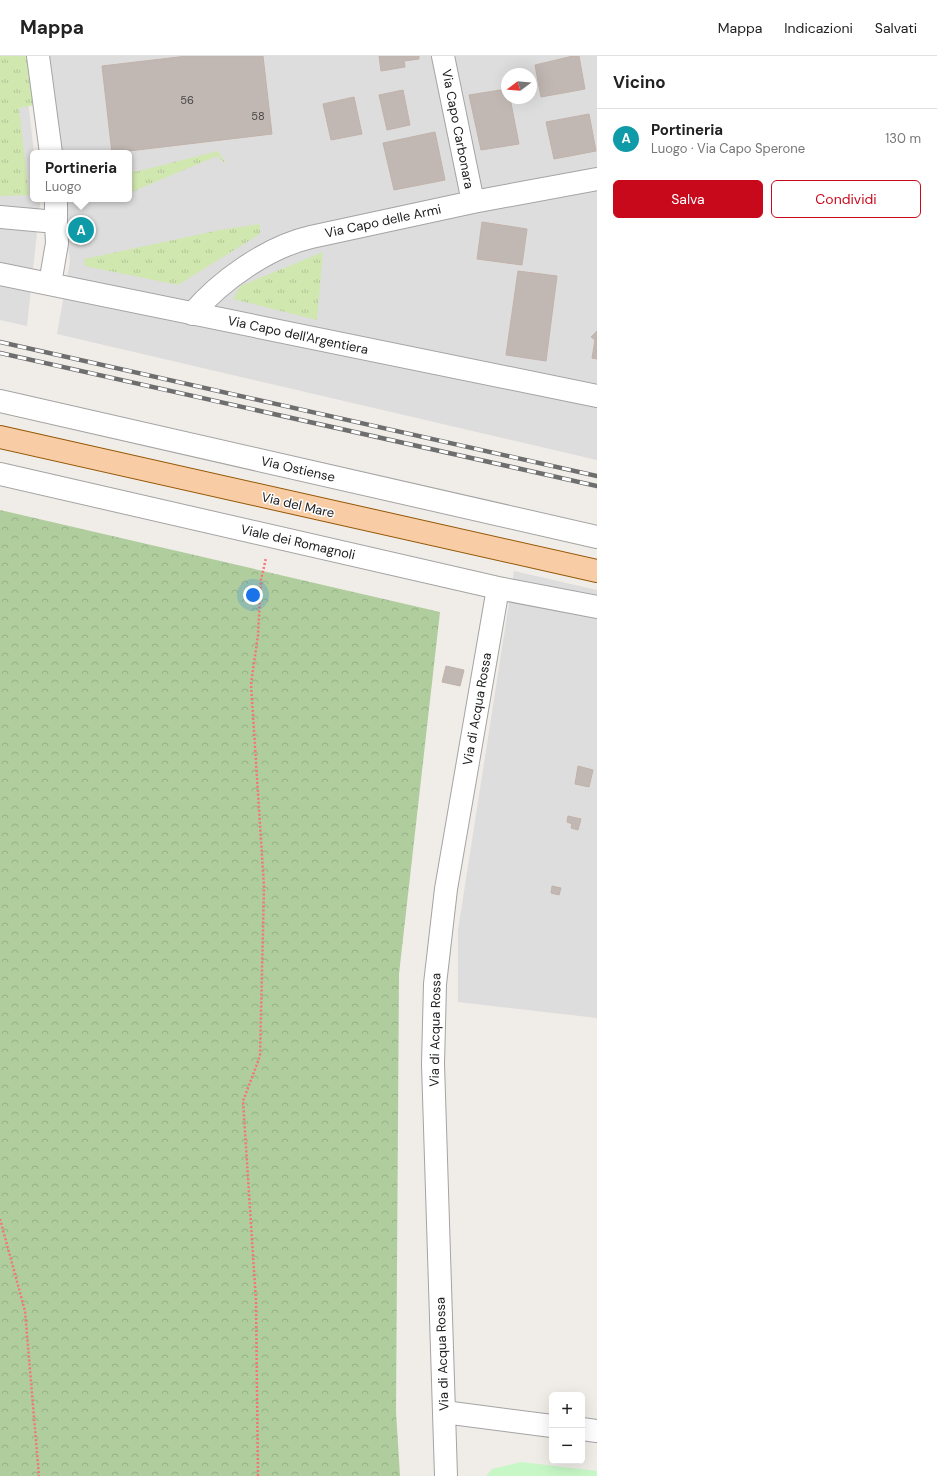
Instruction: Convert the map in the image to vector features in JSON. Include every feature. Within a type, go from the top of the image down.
[{"type":"main road","name":"Via del Mare","points":[[0,437],[597,571]]},
{"type":"street","points":[[38,56],[51,150]]},
{"type":"street","name":"Via Capo Carbonara","points":[[443,56],[473,202]]},
{"type":"street","name":"Via Capo delle Armi","points":[[192,314],[210,294],[227,280],[265,255],[289,243],[473,202],[597,179]]},
{"type":"street","points":[[50,284],[57,243],[56,202]]},
{"type":"street","points":[[0,217],[56,222]]},
{"type":"street","name":"Via Capo dell'Argentiera","points":[[0,274],[597,396]]},
{"type":"street","name":"Via Ostiense","points":[[0,401],[597,537]]},
{"type":"street","name":"Viale dei Romagnoli","points":[[0,474],[498,588],[597,607]]},
{"type":"street","name":"Via di Acqua Rossa","points":[[446,1476],[433,1064],[435,984],[446,889],[498,588]]},
{"type":"street","points":[[444,1412],[549,1426]]},
{"type":"street","points":[[585,1429],[597,1431]]},
{"type":"path","points":[[258,1476],[256,1301],[243,1102],[260,1056],[264,887],[251,684],[258,635],[261,580],[270,536]]},
{"type":"path","points":[[0,1219],[25,1311],[39,1476]]},
{"type":"shaded area","points":[[0,56],[23,56],[34,150],[30,150],[30,202],[40,202],[40,204],[27,326],[0,320]]},
{"type":"shaded area","points":[[45,56],[597,56],[597,460],[57,334],[70,261],[62,202],[132,202],[132,150],[57,150]]},
{"type":"shaded area","points":[[514,571],[597,590],[597,1018],[458,1002],[458,930]]},
{"type":"green space","points":[[0,56],[29,56],[35,105],[19,108],[29,195],[0,196]]},
{"type":"green space","points":[[218,151],[227,165],[217,156],[132,192],[132,170],[135,172]]},
{"type":"green space","points":[[260,224],[260,234],[178,285],[85,266],[84,259],[220,230]]},
{"type":"green space","points":[[323,252],[317,320],[233,299],[240,286]]},
{"type":"green space","points":[[0,510],[440,612],[399,974],[396,1412],[400,1476],[0,1476]]},
{"type":"green space","points":[[521,1462],[597,1471],[597,1476],[486,1476],[492,1469]]},
{"type":"building","points":[[187,56],[263,56],[272,134],[132,151],[112,150],[102,66]]},
{"type":"building","points":[[379,56],[419,56],[419,59],[404,61],[405,67],[381,71]]},
{"type":"building","points":[[573,56],[579,56],[585,89],[541,97],[537,68],[535,65]]},
{"type":"building","points":[[403,90],[410,125],[387,130],[379,95]]},
{"type":"building","points":[[501,90],[501,104],[511,104],[519,144],[481,150],[469,95]]},
{"type":"building","points":[[354,97],[362,134],[331,140],[323,104]]},
{"type":"building","points":[[589,114],[596,151],[554,159],[546,122]]},
{"type":"building","points":[[435,132],[445,180],[394,190],[383,143]]},
{"type":"building","points":[[86,219],[90,242],[76,244],[73,220]]},
{"type":"building","points":[[482,222],[527,229],[522,265],[477,259]]},
{"type":"building","points":[[518,271],[557,276],[546,361],[506,355]]},
{"type":"building","points":[[597,331],[597,359],[592,358],[595,340],[591,337]]},
{"type":"building","points":[[446,666],[464,670],[460,686],[442,682]]},
{"type":"building","points":[[578,766],[593,770],[589,787],[575,784]]},
{"type":"building","points":[[568,816],[581,819],[578,830],[571,828],[572,824],[567,822]]},
{"type":"building","points":[[552,886],[561,888],[559,895],[551,893]]},
{"type":"railway","points":[[0,342],[597,476]]},
{"type":"railway","points":[[0,353],[597,486]]},
{"type":"place","name":"Portineria","points":[[81,230]]}]
